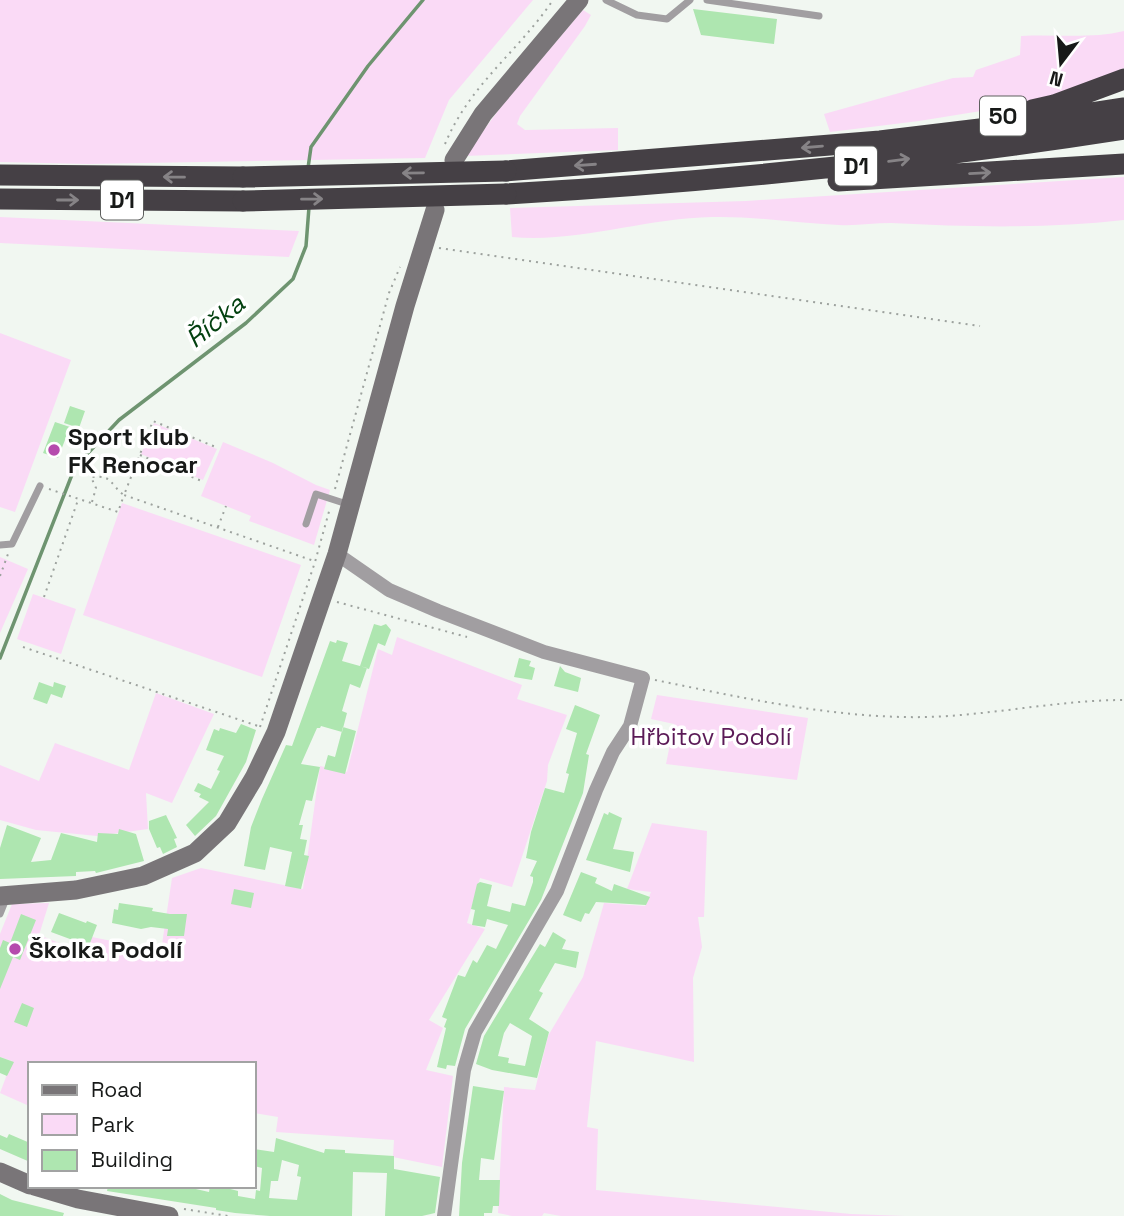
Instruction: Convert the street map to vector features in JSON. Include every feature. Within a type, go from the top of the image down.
[{"type":"highway","name":"50","points":[[880,141],[947,124],[1054,105],[1124,79]]},
{"type":"highway","name":"D1","points":[[0,175],[243,177],[506,171],[880,141],[1124,108]]},
{"type":"highway","name":"D1","points":[[0,199],[243,201],[587,190],[841,167],[1021,145],[1124,129]]},
{"type":"highway","name":"50","points":[[587,190],[692,189],[1124,164]]},
{"type":"street","points":[[448,155],[579,0]]},
{"type":"street","points":[[4,895],[76,890],[143,876],[195,853],[227,823],[254,778],[268,729],[322,598],[337,554],[341,502],[435,210]]},
{"type":"street","points":[[337,554],[389,590],[438,611],[544,652],[643,678],[630,726],[613,752],[596,790],[557,891],[475,1032],[464,1070],[444,1216]]},
{"type":"street","points":[[0,1172],[28,1184]]},
{"type":"street","points":[[39,1188],[78,1199],[169,1216]]},
{"type":"lane","points":[[606,0],[637,15],[667,19],[690,0]]},
{"type":"lane","points":[[707,0],[819,16]]},
{"type":"lane","points":[[0,545],[12,544],[40,486]]},
{"type":"lane","points":[[306,524],[316,495],[341,502]]},
{"type":"lane","points":[[0,914],[4,895]]},
{"type":"path","points":[[448,155],[454,122],[469,98],[553,0]]},
{"type":"path","points":[[424,249],[438,247],[980,326]]},
{"type":"path","points":[[23,647],[268,729],[315,562],[341,502],[389,293],[404,258]]},
{"type":"path","points":[[40,486],[118,512],[153,421],[218,448]]},
{"type":"path","points":[[139,455],[204,482]]},
{"type":"path","points":[[92,503],[96,488],[92,477],[103,476],[112,480],[124,495],[315,562]]},
{"type":"path","points":[[44,597],[78,499]]},
{"type":"path","points":[[218,528],[226,506]]},
{"type":"path","points":[[0,576],[12,544]]},
{"type":"path","points":[[322,598],[467,637]]},
{"type":"path","points":[[643,678],[746,699],[855,715],[928,717],[1124,700]]},
{"type":"green space","points":[[0,0],[533,0],[449,100],[425,158],[88,164],[0,162]]},
{"type":"green space","points":[[583,10],[591,15],[585,26],[517,124],[525,130],[618,128],[618,150],[465,156],[503,104]]},
{"type":"green space","points":[[1124,31],[1124,68],[1069,91],[1024,104],[830,132],[824,114],[953,78],[973,77],[976,70],[1020,55],[1021,36],[1086,36]]},
{"type":"green space","points":[[1124,177],[1124,220],[1036,226],[891,223],[839,225],[712,217],[662,221],[562,237],[512,237],[510,208],[746,201]]},
{"type":"green space","points":[[0,217],[299,231],[289,257],[0,243]]},
{"type":"green space","points":[[0,333],[71,360],[15,512],[0,507]]},
{"type":"green space","points":[[154,423],[217,449],[203,480],[141,454]]},
{"type":"green space","points":[[223,442],[330,490],[314,545],[249,521],[251,516],[201,496]]},
{"type":"green space","points":[[122,503],[301,565],[262,677],[83,615]]},
{"type":"green space","points":[[0,557],[28,569],[0,633]]},
{"type":"green space","points":[[33,594],[76,609],[61,654],[17,639]]},
{"type":"green space","points":[[397,637],[522,685],[517,699],[567,715],[548,765],[547,781],[512,887],[480,878],[467,923],[485,929],[429,1020],[443,1028],[426,1070],[453,1076],[442,1167],[393,1157],[394,1140],[276,1132],[278,1117],[256,1113],[256,1062],[28,1062],[27,1105],[0,1093],[12,1061],[0,1057],[0,934],[12,904],[49,903],[39,935],[84,953],[92,937],[161,951],[172,878],[201,868],[303,889],[320,766],[347,772],[378,649],[392,655]]},
{"type":"green space","points":[[156,693],[214,714],[172,803],[146,793],[148,829],[97,836],[36,830],[0,820],[0,765],[39,781],[55,743],[129,770]]},
{"type":"green space","name":"Hřbitov Podolí","points":[[657,695],[808,718],[797,780],[666,764],[674,724],[651,719]]},
{"type":"green space","points":[[652,823],[707,831],[704,917],[698,917],[702,947],[693,978],[694,1062],[596,1041],[587,1127],[598,1129],[596,1190],[851,1214],[905,1216],[561,1216],[544,1213],[542,1216],[512,1216],[498,1213],[504,1087],[535,1090],[548,1036],[583,977],[604,903],[645,906],[651,892],[627,889]]},
{"type":"building","points":[[693,9],[777,19],[774,44],[701,35]]},
{"type":"building","points":[[70,406],[85,411],[79,428],[64,423]]},
{"type":"building","points":[[55,422],[70,427],[58,458],[43,453]]},
{"type":"building","points":[[374,624],[386,624],[391,630],[385,646],[378,643],[369,669],[360,666]]},
{"type":"building","points":[[337,640],[348,643],[342,661],[367,668],[360,688],[350,684],[342,711],[347,713],[342,732],[321,726],[317,728],[301,764],[320,767],[312,801],[306,800],[299,825],[303,825],[300,839],[307,840],[304,855],[309,856],[301,889],[285,886],[292,852],[270,847],[265,870],[244,866],[251,827],[262,799],[286,745],[292,746],[330,641],[336,643]]},
{"type":"building","points":[[519,658],[531,661],[529,666],[535,668],[532,680],[514,677]]},
{"type":"building","points":[[560,666],[565,672],[581,678],[578,692],[554,686]]},
{"type":"building","points":[[39,682],[53,687],[54,682],[66,686],[62,698],[51,694],[47,704],[33,699]]},
{"type":"building","points":[[575,705],[600,715],[586,754],[589,755],[583,793],[541,900],[465,1029],[455,1066],[447,1065],[446,1069],[437,1067],[447,1019],[442,1017],[458,975],[465,977],[473,960],[477,963],[487,945],[496,949],[508,925],[487,919],[485,927],[472,925],[475,910],[471,909],[477,884],[480,882],[492,885],[487,906],[510,912],[512,903],[525,906],[533,882],[533,877],[530,876],[537,861],[526,858],[531,832],[545,788],[564,793],[569,774],[566,773],[577,733],[566,729]]},
{"type":"building","points":[[241,724],[256,730],[246,762],[216,816],[195,836],[186,825],[209,802],[194,791],[198,783],[211,789],[224,756],[206,750],[214,729],[236,733]]},
{"type":"building","points":[[343,727],[356,731],[345,774],[324,769],[328,755],[335,757]]},
{"type":"building","points":[[609,812],[622,818],[613,849],[634,852],[630,872],[586,860],[604,813],[608,815]]},
{"type":"building","points":[[166,815],[177,838],[174,839],[177,847],[163,854],[160,847],[157,848],[149,829],[149,821]]},
{"type":"building","points":[[7,825],[41,838],[31,862],[51,860],[61,833],[97,842],[98,833],[118,834],[119,829],[136,834],[144,861],[96,873],[76,872],[76,876],[0,879],[0,848]]},
{"type":"building","points":[[581,872],[597,878],[595,883],[612,891],[614,884],[650,897],[646,905],[596,902],[589,914],[585,913],[581,922],[563,915]]},
{"type":"building","points":[[234,889],[254,893],[251,908],[231,904]]},
{"type":"building","points":[[119,903],[153,908],[152,911],[170,914],[187,914],[184,936],[167,936],[168,929],[141,929],[112,923],[114,909],[118,910]]},
{"type":"building","points":[[59,913],[97,925],[87,951],[76,947],[78,942],[51,932]]},
{"type":"building","points":[[21,914],[36,920],[20,960],[13,957],[0,989],[0,948],[3,940],[10,943]]},
{"type":"building","points":[[553,932],[566,940],[562,949],[579,952],[576,968],[555,963],[539,991],[543,993],[529,1019],[549,1032],[537,1078],[492,1070],[476,1064],[484,1036],[540,944],[545,947]],"holes":[[[510,1023],[532,1036],[525,1066],[508,1063],[509,1058],[498,1056],[504,1033]]]},
{"type":"building","points":[[22,1003],[34,1008],[27,1027],[14,1022]]},
{"type":"building","points":[[0,1057],[14,1062],[7,1076],[0,1073]]},
{"type":"building","points":[[473,1086],[504,1091],[494,1160],[481,1158],[479,1180],[500,1180],[499,1206],[493,1206],[492,1213],[484,1213],[484,1216],[459,1216],[462,1163]]},
{"type":"building","points":[[9,1134],[28,1142],[28,1161],[0,1149],[0,1135],[7,1138]]},
{"type":"building","points":[[276,1138],[324,1153],[325,1149],[394,1156],[394,1169],[440,1177],[435,1213],[422,1216],[385,1216],[387,1173],[353,1172],[352,1216],[270,1216],[235,1213],[107,1191],[108,1188],[191,1188],[209,1192],[210,1188],[227,1188],[238,1191],[238,1196],[255,1199],[256,1190],[260,1191],[262,1168],[256,1166],[256,1149],[274,1152]],"holes":[[[282,1160],[299,1165],[297,1176],[301,1177],[297,1200],[269,1198],[271,1181],[278,1181]]]},
{"type":"building","points":[[0,1194],[12,1200],[64,1213],[63,1216],[0,1216]]},
{"type":"waterway","name":"Říčka","points":[[308,168],[311,147],[368,66],[423,0]]},
{"type":"waterway","name":"Říčka","points":[[0,658],[75,467],[119,420],[246,323],[293,279],[306,246],[309,207]]},
{"type":"place","name":"Sport klub FK Renocar","points":[[54,450]]},
{"type":"place","name":"Školka Podolí","points":[[15,949]]}]
